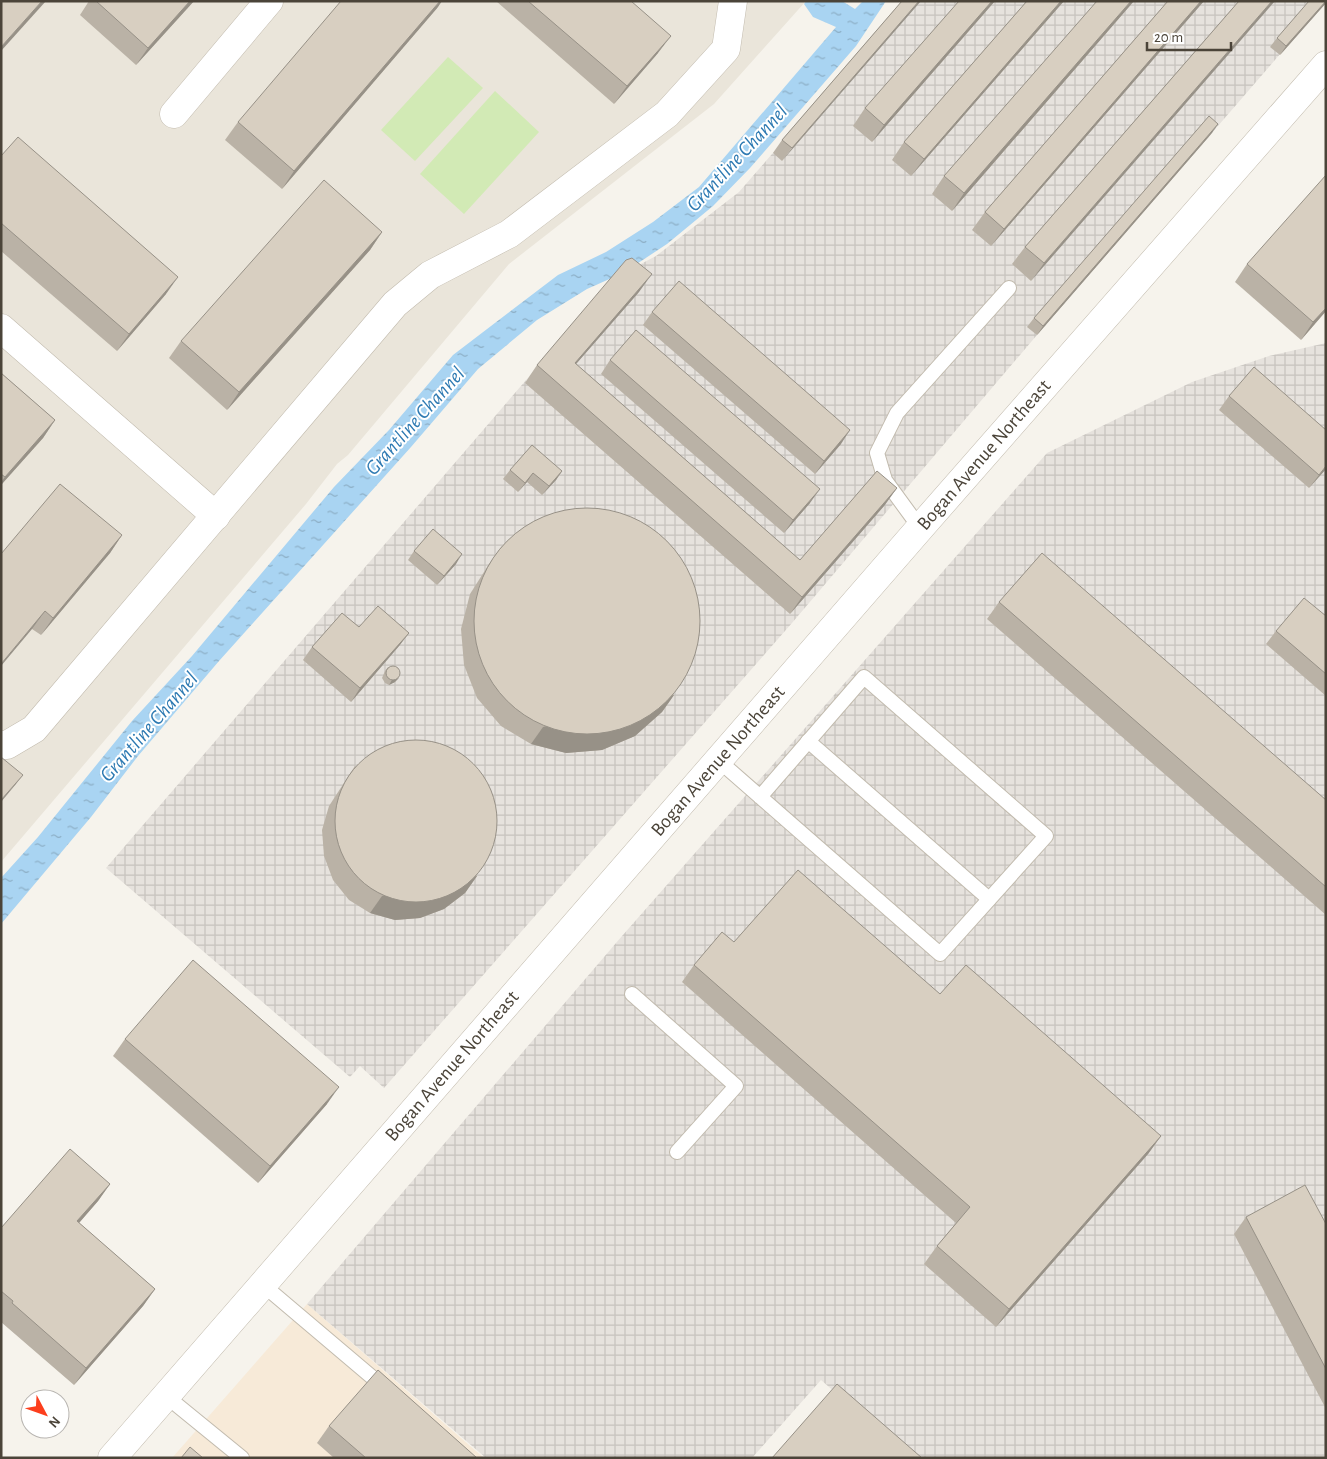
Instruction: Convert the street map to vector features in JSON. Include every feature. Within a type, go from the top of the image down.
[{"type":"street","points":[[174,114],[269,1]]},
{"type":"street","points":[[1,745],[7,745],[34,729],[395,304],[430,275],[510,234],[667,114],[726,49],[733,1]]},
{"type":"street","name":"Bogan Avenue Northeast","points":[[112,1458],[920,528],[1326,65]]},
{"type":"street","points":[[1,328],[216,516]]},
{"type":"lane","points":[[920,528],[885,480],[877,453],[897,413],[1009,288]]},
{"type":"lane","points":[[718,760],[760,797],[940,954],[1046,836],[864,677],[760,797]]},
{"type":"lane","points":[[808,741],[989,899]]},
{"type":"lane","points":[[632,994],[736,1086],[677,1152]]},
{"type":"lane","points":[[262,1284],[399,1400]]},
{"type":"lane","points":[[166,1396],[242,1458]]},
{"type":"shaded area","points":[[1,1],[806,1],[714,104],[509,264],[348,455],[337,464],[306,504],[1,862]]},
{"type":"shaded area","points":[[905,1],[1326,1],[1037,335],[792,623],[384,1088],[360,1066],[350,1077],[106,868],[614,278],[656,256],[739,192]]},
{"type":"shaded area","points":[[1326,343],[1326,1458],[910,1458],[821,1380],[752,1458],[486,1458],[307,1304],[622,936],[1047,453],[1192,382],[1269,356]]},
{"type":"shaded area","points":[[307,1304],[484,1458],[172,1458]]},
{"type":"green space","points":[[448,57],[483,88],[415,161],[381,130]]},
{"type":"green space","points":[[495,91],[539,132],[464,214],[420,174]]},
{"type":"water","name":"Grantline Channel","points":[[806,1],[842,1],[855,9],[863,1],[886,1],[856,46],[750,168],[713,206],[667,244],[623,273],[587,289],[537,320],[478,369],[411,447],[219,661],[138,756],[91,817],[1,924],[1,878],[38,837],[132,721],[192,656],[334,487],[389,430],[453,355],[558,275],[606,252],[653,222],[699,187],[836,27],[813,17],[804,4]]},
{"type":"building","points":[[1,1],[42,1],[1,47]]},
{"type":"building","points":[[96,1],[190,1],[148,48]]},
{"type":"building","points":[[341,1],[440,1],[294,171],[238,122]]},
{"type":"building","points":[[528,1],[631,1],[671,36],[627,86]]},
{"type":"building","points":[[902,1],[919,1],[792,148],[782,140]]},
{"type":"building","points":[[959,1],[992,1],[884,125],[865,108]]},
{"type":"building","points":[[1027,1],[1061,1],[924,159],[904,142]]},
{"type":"building","points":[[1097,1],[1131,1],[964,193],[944,176]]},
{"type":"building","points":[[1168,1],[1201,1],[1004,229],[985,212]]},
{"type":"building","points":[[1239,1],[1272,1],[1044,263],[1025,247]]},
{"type":"building","points":[[1309,1],[1326,1],[1286,46],[1277,38]]},
{"type":"building","points":[[1209,116],[1218,124],[1043,326],[1034,318]]},
{"type":"building","points":[[18,137],[178,277],[129,334],[1,223],[1,156]]},
{"type":"building","points":[[1326,175],[1326,308],[1313,322],[1247,264]]},
{"type":"building","points":[[324,180],[382,232],[239,392],[181,341]]},
{"type":"building","points":[[632,258],[652,274],[575,363],[800,560],[877,471],[897,488],[802,597],[537,365],[626,260]]},
{"type":"building","points":[[679,281],[850,430],[824,461],[652,312]]},
{"type":"building","points":[[636,330],[820,489],[793,520],[610,360]]},
{"type":"building","points":[[1254,367],[1326,430],[1326,466],[1319,475],[1229,396]]},
{"type":"building","points":[[1,373],[55,420],[5,477],[1,474]]},
{"type":"building","points":[[532,445],[562,471],[549,486],[533,473],[525,483],[510,470]]},
{"type":"building","points":[[60,484],[122,535],[53,618],[45,611],[1,664],[1,554]]},
{"type":"building","points":[[576,508],[598,508],[620,512],[640,521],[659,533],[675,549],[687,568],[696,588],[700,621],[696,654],[692,664],[675,693],[659,709],[640,721],[620,730],[598,734],[576,734],[554,730],[534,721],[515,709],[499,693],[487,674],[478,654],[474,632],[474,610],[478,588],[487,568],[499,549],[515,533],[534,521],[554,512]]},
{"type":"building","points":[[433,529],[462,554],[444,576],[414,551]]},
{"type":"building","points":[[1042,553],[1326,800],[1326,887],[999,602]]},
{"type":"building","points":[[1304,598],[1326,616],[1326,674],[1276,631]]},
{"type":"building","points":[[378,606],[409,633],[360,688],[312,647],[342,613],[359,627]]},
{"type":"building","points":[[390,666],[396,666],[400,673],[396,680],[390,680],[386,676],[386,670]]},
{"type":"building","points":[[424,740],[440,743],[454,749],[479,770],[488,783],[494,797],[497,821],[496,837],[488,859],[467,884],[454,893],[440,899],[408,902],[392,899],[378,893],[353,872],[344,859],[338,845],[335,813],[338,797],[344,783],[365,758],[378,749],[392,743]]},
{"type":"building","points":[[1,757],[23,775],[1,800]]},
{"type":"building","points":[[798,870],[940,994],[966,965],[1161,1136],[1009,1309],[937,1246],[970,1207],[694,965],[722,932],[734,942]]},
{"type":"building","points":[[193,960],[339,1087],[270,1166],[125,1039]]},
{"type":"building","points":[[70,1149],[110,1184],[77,1221],[155,1289],[86,1368],[12,1303],[13,1301],[1,1291],[1,1228]]},
{"type":"building","points":[[1305,1185],[1326,1224],[1326,1369],[1246,1217]]},
{"type":"building","points":[[378,1370],[477,1458],[366,1458],[329,1426]]},
{"type":"building","points":[[837,1384],[922,1458],[772,1458]]},
{"type":"building","points":[[190,1447],[203,1458],[181,1458]]}]
